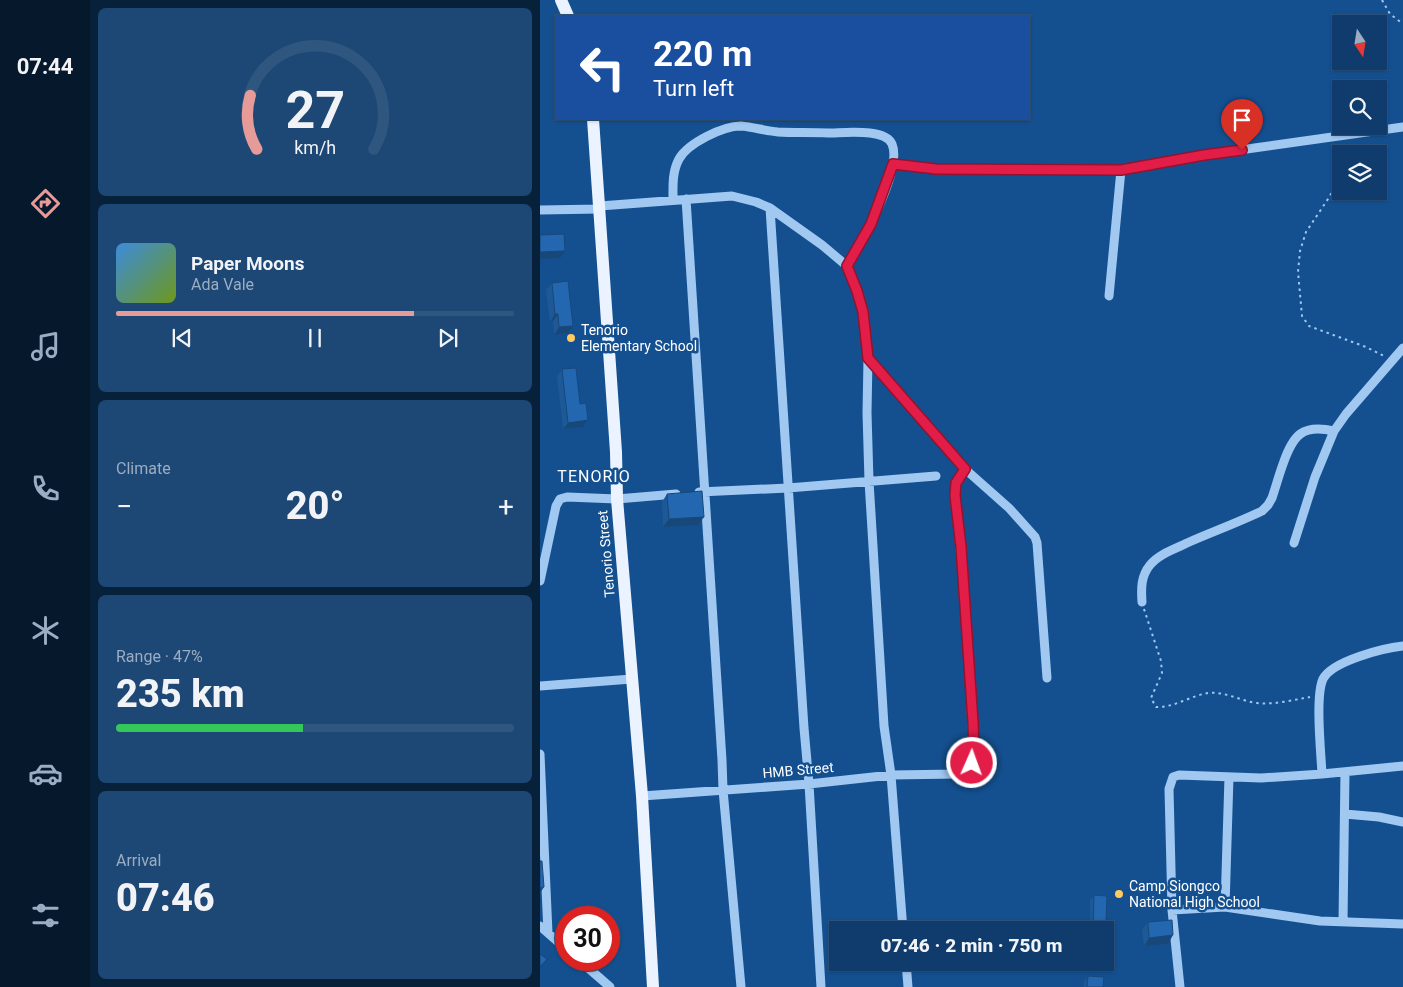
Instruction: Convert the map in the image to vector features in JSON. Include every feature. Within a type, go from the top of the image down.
[{"type":"main road","points":[[561,0],[568,15]]},
{"type":"main road","name":"Tenorio Street","points":[[593,120],[616,452],[617,499],[642,796],[653,987]]},
{"type":"street","points":[[673,200],[674,177],[680,158],[690,148],[705,138],[730,127],[742,126],[778,132],[878,134],[884,136],[892,146],[893,164],[871,224],[847,266]]},
{"type":"street","points":[[1387,129],[1403,127]]},
{"type":"street","points":[[893,164],[936,169],[1121,170],[1204,155],[1347,135]]},
{"type":"street","points":[[1109,296],[1121,170]]},
{"type":"street","points":[[540,210],[732,196],[756,202],[770,208],[822,244],[847,266],[863,312],[868,358],[869,481],[884,726],[891,775],[902,921]]},
{"type":"street","points":[[686,199],[723,790],[742,987]]},
{"type":"street","points":[[770,208],[821,987]]},
{"type":"street","points":[[1294,543],[1315,477],[1334,431],[1346,414],[1403,348]]},
{"type":"street","points":[[868,358],[965,469],[1009,508],[1035,537],[1047,678]]},
{"type":"street","points":[[1142,602],[1141,589],[1144,576],[1150,565],[1159,557],[1175,548],[1262,510],[1272,498],[1289,446],[1295,438],[1313,428],[1334,431]]},
{"type":"street","name":"HMB Street","points":[[642,796],[809,784],[891,775],[957,774],[970,767],[974,757],[964,592],[955,495],[956,483],[965,469]]},
{"type":"street","points":[[540,581],[556,506],[560,500],[567,497],[617,499],[936,476]]},
{"type":"street","points":[[1322,774],[1319,714],[1323,678],[1330,672],[1366,653],[1403,646]]},
{"type":"street","points":[[540,686],[632,679]]},
{"type":"street","points":[[540,754],[548,933]]},
{"type":"street","points":[[1180,987],[1172,910],[1169,789],[1171,779],[1174,776],[1261,778],[1403,766]]},
{"type":"street","points":[[1343,922],[1345,772]]},
{"type":"street","points":[[1225,908],[1229,777]]},
{"type":"street","points":[[1344,814],[1379,817],[1403,822]]},
{"type":"street","points":[[1172,910],[1225,908],[1286,917],[1343,922],[1403,924]]},
{"type":"street","points":[[540,926],[555,939]]},
{"type":"street","points":[[592,971],[610,987]]},
{"type":"street","points":[[907,971],[908,987]]},
{"type":"path","points":[[1382,0],[1390,14],[1403,24]]},
{"type":"path","points":[[1332,191],[1306,232],[1300,251],[1298,272],[1302,316],[1309,326],[1366,346],[1393,360]]},
{"type":"path","points":[[1142,602],[1161,661],[1162,673],[1151,698],[1156,707],[1163,707],[1190,697],[1208,693],[1218,693],[1243,700],[1266,703],[1320,695]]},
{"type":"building","points":[[564,234],[565,251],[540,252],[540,235]]},
{"type":"building","points":[[568,281],[573,326],[559,327],[558,314],[555,314],[552,283]]},
{"type":"building","points":[[576,368],[580,404],[586,403],[588,420],[568,423],[562,369]]},
{"type":"building","points":[[702,491],[704,517],[669,519],[667,494]]},
{"type":"building","points":[[540,861],[542,861],[544,887],[540,888]]},
{"type":"building","points":[[1094,895],[1107,896],[1106,921],[1093,921]]},
{"type":"building","points":[[1172,920],[1173,935],[1149,938],[1148,922]]},
{"type":"building","points":[[540,954],[547,959],[540,967]]},
{"type":"building","points":[[1088,976],[1104,977],[1103,987],[1087,987]]},
{"type":"place","name":"Tenorio Elementary School","points":[[571,338]]},
{"type":"place","name":"Camp Siongco National High School","points":[[1119,894]]},
{"type":"district","name":"TENORIO","points":[[594,476]]},
{"type":"route","points":[[972,763],[974,757],[973,722],[961,547],[955,495],[958,477],[965,469],[868,358],[863,312],[847,266],[871,224],[893,164],[936,169],[1049,168],[1121,170],[1242,150]]}]
